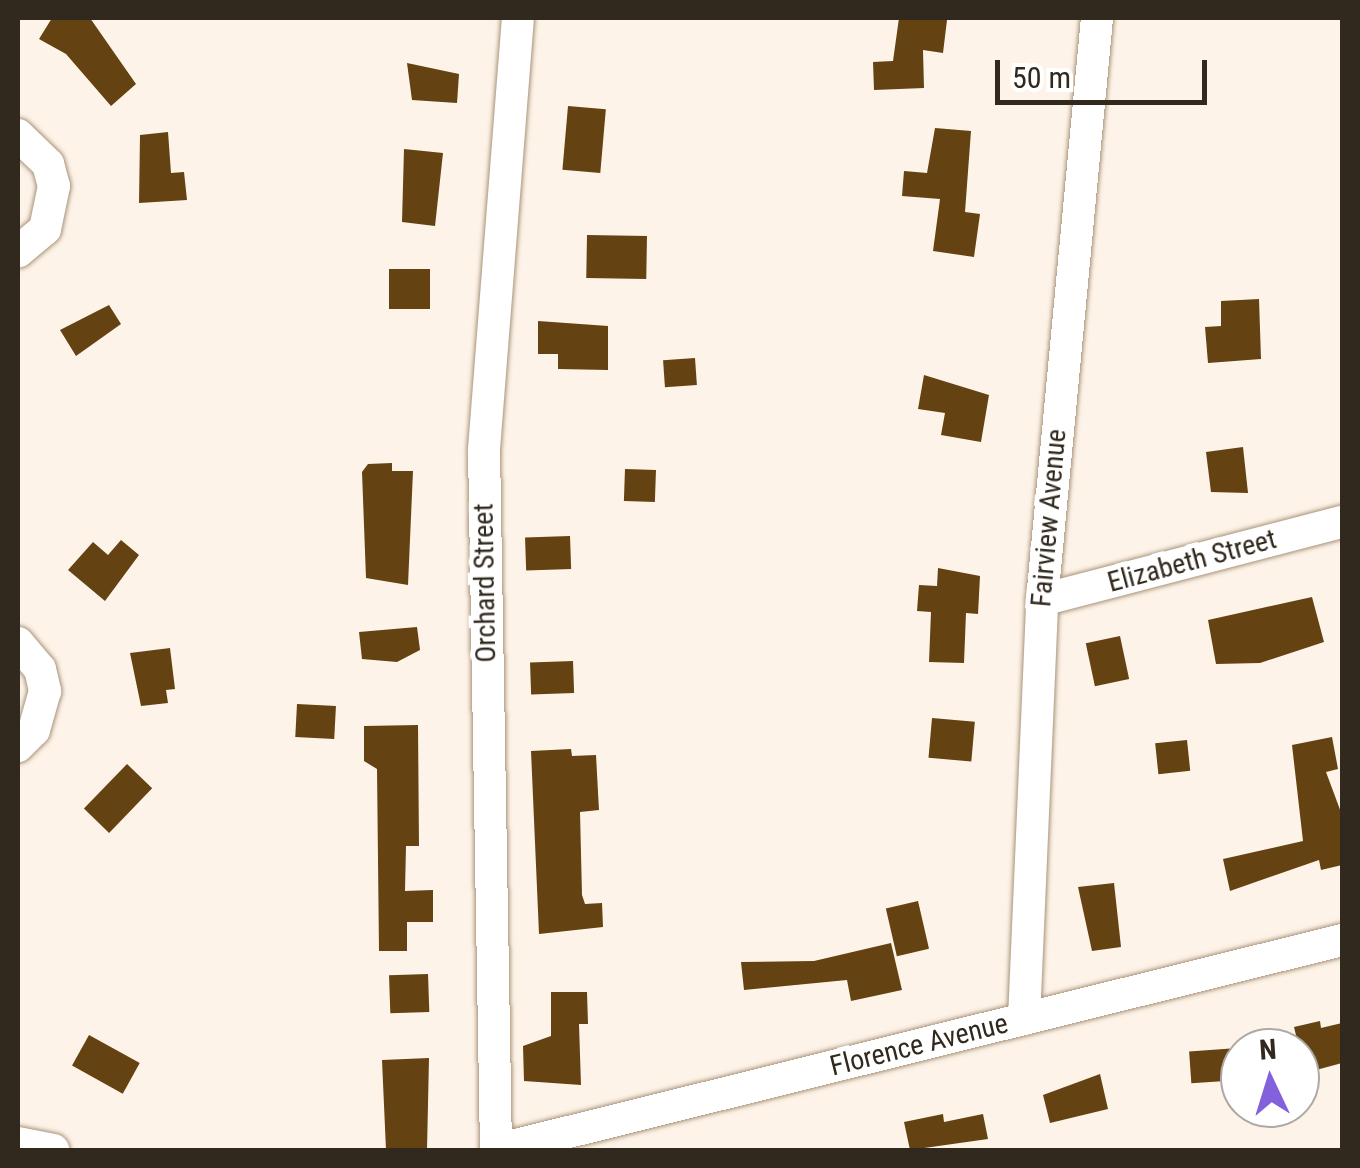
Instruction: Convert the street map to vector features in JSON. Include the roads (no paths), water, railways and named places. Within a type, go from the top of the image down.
[{"type":"street","name":"Orchard Street","points":[[496,1150],[484,448],[518,18]]},
{"type":"street","name":"Fairview Avenue","points":[[1024,1019],[1042,600],[1096,18]]},
{"type":"street","points":[[18,135],[48,164],[54,186],[45,229],[18,252]]},
{"type":"street","name":"Elizabeth Street","points":[[1042,600],[1342,522]]},
{"type":"street","points":[[18,643],[40,670],[44,691],[34,730],[18,746]]},
{"type":"street","name":"Florence Avenue","points":[[496,1150],[1342,940]]},
{"type":"street","points":[[18,1143],[53,1150]]}]
